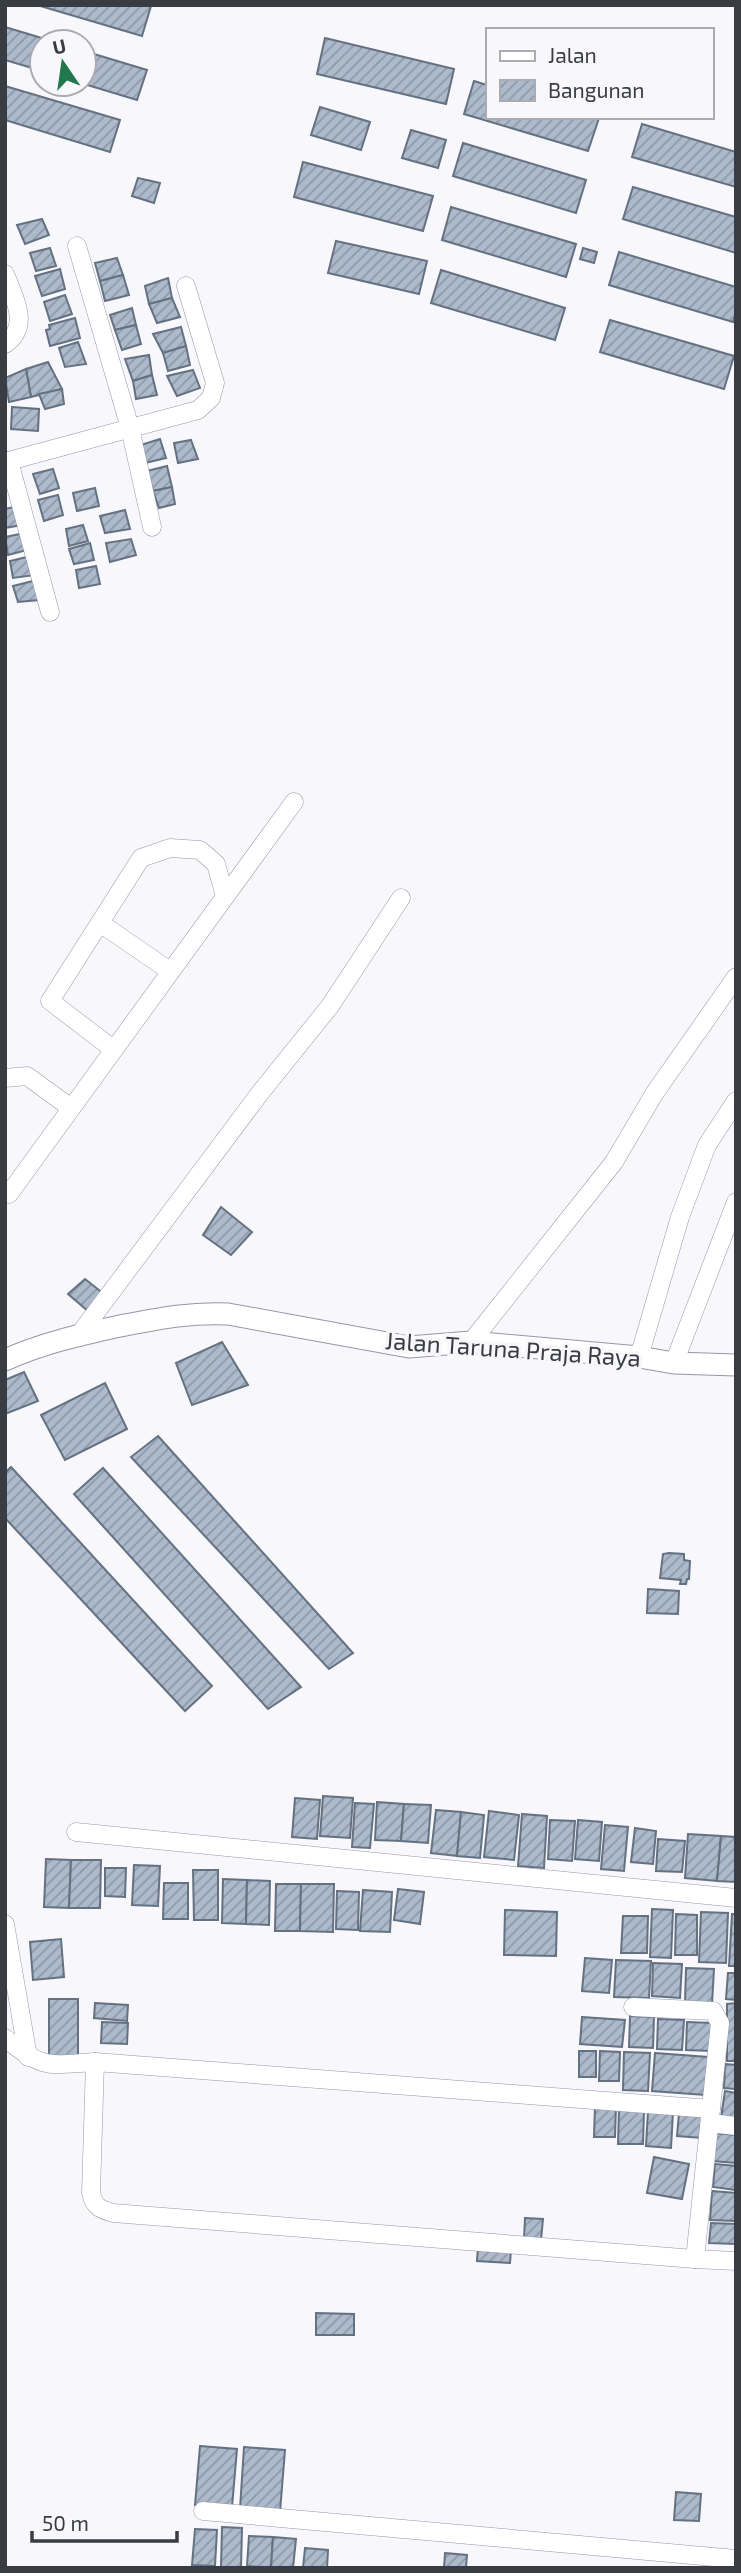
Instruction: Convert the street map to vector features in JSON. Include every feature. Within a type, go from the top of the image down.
[{"type":"street","points":[[78,246],[130,428],[152,527]]},
{"type":"street","points":[[5,274],[20,315],[17,333],[5,344]]},
{"type":"street","points":[[50,612],[7,461],[198,410],[211,398],[215,383],[186,286]]},
{"type":"street","points":[[5,1191],[9,1194],[293,802]]},
{"type":"street","points":[[113,1049],[50,1001],[141,858],[170,848],[200,849],[216,863],[225,897]]},
{"type":"street","points":[[79,1335],[260,1093],[330,1006],[401,898]]},
{"type":"street","points":[[100,923],[170,971]]},
{"type":"street","points":[[471,1342],[614,1161],[654,1094],[736,977]]},
{"type":"street","points":[[5,1078],[27,1076],[71,1108]]},
{"type":"street","points":[[639,1357],[680,1217],[702,1157],[736,1101]]},
{"type":"street","points":[[674,1363],[736,1202]]},
{"type":"street","name":"Jalan Taruna Praja Raya","points":[[5,1360],[40,1345],[79,1335],[177,1314],[203,1313],[228,1314],[409,1347],[471,1342],[639,1357],[674,1363],[736,1365]]},
{"type":"street","points":[[76,1832],[736,1898]]},
{"type":"street","points":[[5,1924],[28,2057]]},
{"type":"street","points":[[633,2007],[713,2011],[720,2023],[695,2259]]},
{"type":"street","points":[[5,2038],[28,2057],[47,2065],[95,2062],[710,2116],[736,2126]]},
{"type":"street","points":[[95,2062],[91,2193],[93,2202],[99,2208],[113,2213],[736,2261]]},
{"type":"street","points":[[203,2511],[736,2559]]},
{"type":"building","points":[[37,5],[150,5],[151,6],[142,36]]},
{"type":"building","points":[[5,27],[28,34],[28,67],[5,60]]},
{"type":"building","points":[[325,38],[454,69],[446,104],[317,74]]},
{"type":"building","points":[[98,55],[147,70],[137,100],[98,88]]},
{"type":"building","points":[[474,81],[486,85],[486,119],[599,119],[588,151],[464,114]]},
{"type":"building","points":[[5,86],[28,93],[28,98],[46,98],[120,120],[110,152],[5,120]]},
{"type":"building","points":[[320,107],[370,122],[361,150],[311,135]]},
{"type":"building","points":[[642,124],[736,152],[736,187],[632,157]]},
{"type":"building","points":[[411,130],[446,140],[438,168],[402,158]]},
{"type":"building","points":[[463,143],[586,180],[576,213],[453,176]]},
{"type":"building","points":[[303,162],[433,196],[423,231],[294,197]]},
{"type":"building","points":[[138,178],[160,183],[154,203],[132,196]]},
{"type":"building","points":[[633,187],[736,217],[736,253],[623,219]]},
{"type":"building","points":[[451,207],[576,244],[566,277],[442,240]]},
{"type":"building","points":[[42,219],[49,235],[25,244],[17,225]]},
{"type":"building","points":[[336,241],[427,261],[419,294],[328,273]]},
{"type":"building","points":[[50,248],[56,266],[36,271],[30,253]]},
{"type":"building","points":[[583,248],[597,252],[594,263],[580,259]]},
{"type":"building","points":[[619,252],[736,287],[736,313],[733,322],[609,285]]},
{"type":"building","points":[[117,258],[123,275],[100,281],[95,263]]},
{"type":"building","points":[[60,269],[65,289],[42,296],[35,276]]},
{"type":"building","points":[[441,270],[565,308],[555,340],[431,303]]},
{"type":"building","points":[[123,275],[129,295],[105,301],[100,281]]},
{"type":"building","points":[[168,278],[172,298],[149,304],[145,286]]},
{"type":"building","points":[[65,295],[72,314],[50,321],[44,302]]},
{"type":"building","points":[[172,298],[180,317],[157,323],[149,304]]},
{"type":"building","points":[[132,308],[136,325],[115,330],[110,315]]},
{"type":"building","points":[[75,318],[80,338],[50,346],[46,330],[50,329],[49,325]]},
{"type":"building","points":[[610,320],[734,356],[724,389],[600,352]]},
{"type":"building","points":[[136,325],[141,344],[122,350],[115,330]]},
{"type":"building","points":[[181,327],[186,346],[163,353],[153,334]]},
{"type":"building","points":[[78,342],[86,364],[65,367],[59,348]]},
{"type":"building","points":[[186,346],[190,365],[168,371],[163,353]]},
{"type":"building","points":[[149,355],[152,375],[133,381],[125,359]]},
{"type":"building","points":[[48,362],[62,389],[31,397],[26,369]]},
{"type":"building","points":[[26,369],[31,397],[9,402],[5,378]]},
{"type":"building","points":[[193,370],[200,388],[177,396],[167,376]]},
{"type":"building","points":[[152,375],[157,395],[136,399],[133,381]]},
{"type":"building","points":[[62,389],[64,404],[45,409],[39,394]]},
{"type":"building","points":[[12,407],[39,409],[38,431],[11,429]]},
{"type":"building","points":[[160,439],[166,458],[145,463],[141,445]]},
{"type":"building","points":[[191,440],[198,459],[178,463],[174,443]]},
{"type":"building","points":[[167,466],[172,487],[153,491],[147,471]]},
{"type":"building","points":[[53,469],[59,488],[40,494],[33,474]]},
{"type":"building","points":[[172,487],[175,504],[159,508],[153,491]]},
{"type":"building","points":[[95,488],[99,506],[77,511],[73,493]]},
{"type":"building","points":[[58,495],[63,515],[44,521],[38,500]]},
{"type":"building","points":[[18,506],[22,525],[5,528],[5,509]]},
{"type":"building","points":[[125,510],[130,529],[105,533],[100,516]]},
{"type":"building","points":[[83,525],[88,541],[69,546],[66,529]]},
{"type":"building","points":[[25,533],[27,550],[8,555],[5,537]]},
{"type":"building","points":[[131,539],[136,555],[110,562],[106,543]]},
{"type":"building","points":[[90,543],[94,560],[74,564],[69,549]]},
{"type":"building","points":[[31,556],[35,575],[13,578],[10,561]]},
{"type":"building","points":[[96,566],[100,584],[79,588],[76,570]]},
{"type":"building","points":[[37,580],[39,600],[18,602],[13,586]]},
{"type":"building","points":[[221,1207],[252,1232],[231,1255],[203,1235]]},
{"type":"building","points":[[85,1279],[104,1294],[88,1311],[68,1294]]},
{"type":"building","points":[[222,1342],[248,1385],[192,1405],[176,1363]]},
{"type":"building","points":[[24,1372],[38,1401],[5,1414],[5,1380]]},
{"type":"building","points":[[105,1383],[127,1429],[65,1460],[41,1415]]},
{"type":"building","points":[[158,1436],[353,1653],[329,1669],[131,1457]]},
{"type":"building","points":[[11,1467],[212,1686],[185,1711],[5,1518],[5,1473]]},
{"type":"building","points":[[103,1468],[301,1687],[268,1709],[74,1494]]},
{"type":"building","points":[[663,1554],[684,1554],[684,1560],[690,1561],[686,1584],[680,1584],[681,1580],[660,1578]]},
{"type":"building","points":[[648,1589],[679,1591],[678,1614],[647,1613]]},
{"type":"building","points":[[323,1796],[353,1798],[350,1838],[320,1836]]},
{"type":"building","points":[[295,1798],[320,1800],[317,1839],[292,1837]]},
{"type":"building","points":[[377,1802],[404,1804],[401,1841],[375,1840]]},
{"type":"building","points":[[355,1803],[374,1804],[370,1848],[352,1847]]},
{"type":"building","points":[[404,1804],[431,1805],[428,1843],[401,1841]]},
{"type":"building","points":[[436,1810],[461,1812],[457,1856],[431,1853]]},
{"type":"building","points":[[489,1811],[519,1815],[514,1860],[484,1857]]},
{"type":"building","points":[[461,1812],[484,1815],[480,1858],[457,1856]]},
{"type":"building","points":[[522,1814],[547,1816],[544,1868],[518,1866]]},
{"type":"building","points":[[550,1820],[575,1821],[572,1861],[548,1859]]},
{"type":"building","points":[[578,1820],[602,1822],[599,1861],[575,1859]]},
{"type":"building","points":[[605,1825],[628,1827],[624,1871],[601,1869]]},
{"type":"building","points":[[635,1828],[656,1831],[653,1864],[631,1862]]},
{"type":"building","points":[[688,1834],[721,1836],[717,1881],[685,1878]]},
{"type":"building","points":[[721,1836],[736,1837],[736,1882],[717,1881]]},
{"type":"building","points":[[658,1839],[685,1841],[682,1872],[656,1871]]},
{"type":"building","points":[[46,1859],[71,1860],[69,1908],[44,1907]]},
{"type":"building","points":[[71,1860],[101,1860],[100,1908],[69,1908]]},
{"type":"building","points":[[134,1865],[160,1866],[158,1906],[132,1905]]},
{"type":"building","points":[[105,1868],[126,1868],[125,1897],[105,1896]]},
{"type":"building","points":[[193,1870],[218,1870],[218,1920],[194,1920]]},
{"type":"building","points":[[223,1879],[247,1880],[246,1924],[222,1923]]},
{"type":"building","points":[[247,1880],[270,1881],[269,1925],[246,1924]]},
{"type":"building","points":[[164,1883],[188,1883],[188,1919],[163,1919]]},
{"type":"building","points":[[276,1884],[301,1884],[300,1931],[275,1931]]},
{"type":"building","points":[[301,1884],[334,1884],[333,1932],[300,1931]]},
{"type":"building","points":[[398,1889],[424,1892],[420,1924],[394,1920]]},
{"type":"building","points":[[363,1890],[392,1892],[390,1932],[360,1931]]},
{"type":"building","points":[[337,1891],[359,1892],[358,1930],[336,1929]]},
{"type":"building","points":[[652,1909],[673,1910],[671,1958],[650,1957]]},
{"type":"building","points":[[505,1910],[557,1912],[556,1956],[504,1955]]},
{"type":"building","points":[[701,1912],[728,1913],[726,1963],[699,1962]]},
{"type":"building","points":[[676,1914],[697,1915],[697,1955],[675,1955]]},
{"type":"building","points":[[732,1914],[736,1914],[736,1966],[729,1966]]},
{"type":"building","points":[[623,1916],[648,1916],[647,1953],[621,1953]]},
{"type":"building","points":[[61,1939],[64,1977],[33,1980],[30,1942]]},
{"type":"building","points":[[585,1958],[612,1960],[609,1993],[582,1991]]},
{"type":"building","points":[[616,1960],[651,1961],[649,1998],[614,1997]]},
{"type":"building","points":[[653,1963],[682,1964],[680,1998],[652,1996]]},
{"type":"building","points":[[686,1968],[714,1969],[712,2004],[685,2003]]},
{"type":"building","points":[[728,1973],[736,1973],[736,2000],[726,1999]]},
{"type":"building","points":[[49,1999],[78,1999],[78,2056],[49,2056]]},
{"type":"building","points":[[95,2003],[128,2005],[127,2021],[94,2018]]},
{"type":"building","points":[[736,2003],[736,2061],[727,2061],[727,2004]]},
{"type":"building","points":[[630,2016],[654,2017],[653,2048],[629,2047]]},
{"type":"building","points":[[582,2017],[625,2020],[622,2047],[580,2044]]},
{"type":"building","points":[[658,2019],[684,2020],[682,2050],[657,2049]]},
{"type":"building","points":[[102,2022],[128,2023],[127,2044],[101,2043]]},
{"type":"building","points":[[687,2022],[713,2023],[712,2051],[686,2050]]},
{"type":"building","points":[[579,2051],[596,2051],[596,2077],[579,2077]]},
{"type":"building","points":[[600,2051],[620,2052],[619,2081],[599,2081]]},
{"type":"building","points":[[624,2052],[650,2053],[648,2091],[623,2090]]},
{"type":"building","points":[[655,2053],[708,2057],[705,2095],[652,2091]]},
{"type":"building","points":[[725,2064],[736,2065],[736,2089],[724,2088]]},
{"type":"building","points":[[725,2091],[736,2093],[736,2120],[721,2118]]},
{"type":"building","points":[[595,2106],[616,2106],[615,2137],[594,2137]]},
{"type":"building","points":[[619,2110],[644,2111],[643,2144],[618,2144]]},
{"type":"building","points":[[648,2111],[673,2112],[671,2148],[646,2146]]},
{"type":"building","points":[[679,2113],[704,2115],[702,2138],[677,2136]]},
{"type":"building","points":[[716,2133],[736,2135],[736,2163],[713,2161]]},
{"type":"building","points":[[654,2157],[689,2164],[682,2199],[647,2193]]},
{"type":"building","points":[[715,2164],[736,2166],[736,2190],[713,2187]]},
{"type":"building","points":[[712,2191],[736,2193],[736,2221],[710,2220]]},
{"type":"building","points":[[525,2218],[543,2219],[541,2240],[524,2239]]},
{"type":"building","points":[[711,2223],[736,2224],[736,2244],[709,2243]]},
{"type":"building","points":[[478,2247],[511,2250],[510,2263],[477,2261]]},
{"type":"building","points":[[316,2313],[354,2314],[354,2335],[316,2335]]},
{"type":"building","points":[[200,2446],[237,2449],[232,2507],[195,2505]]},
{"type":"building","points":[[244,2447],[285,2450],[280,2512],[240,2509]]},
{"type":"building","points":[[676,2492],[701,2494],[699,2521],[674,2520]]},
{"type":"building","points":[[222,2527],[242,2528],[241,2568],[221,2567]]},
{"type":"building","points":[[195,2529],[217,2530],[215,2566],[192,2565]]},
{"type":"building","points":[[249,2536],[273,2537],[271,2568],[247,2566]]},
{"type":"building","points":[[273,2537],[296,2539],[293,2568],[271,2568]]},
{"type":"building","points":[[305,2548],[328,2550],[327,2568],[303,2568]]},
{"type":"building","points":[[445,2553],[467,2555],[466,2568],[444,2568]]}]
